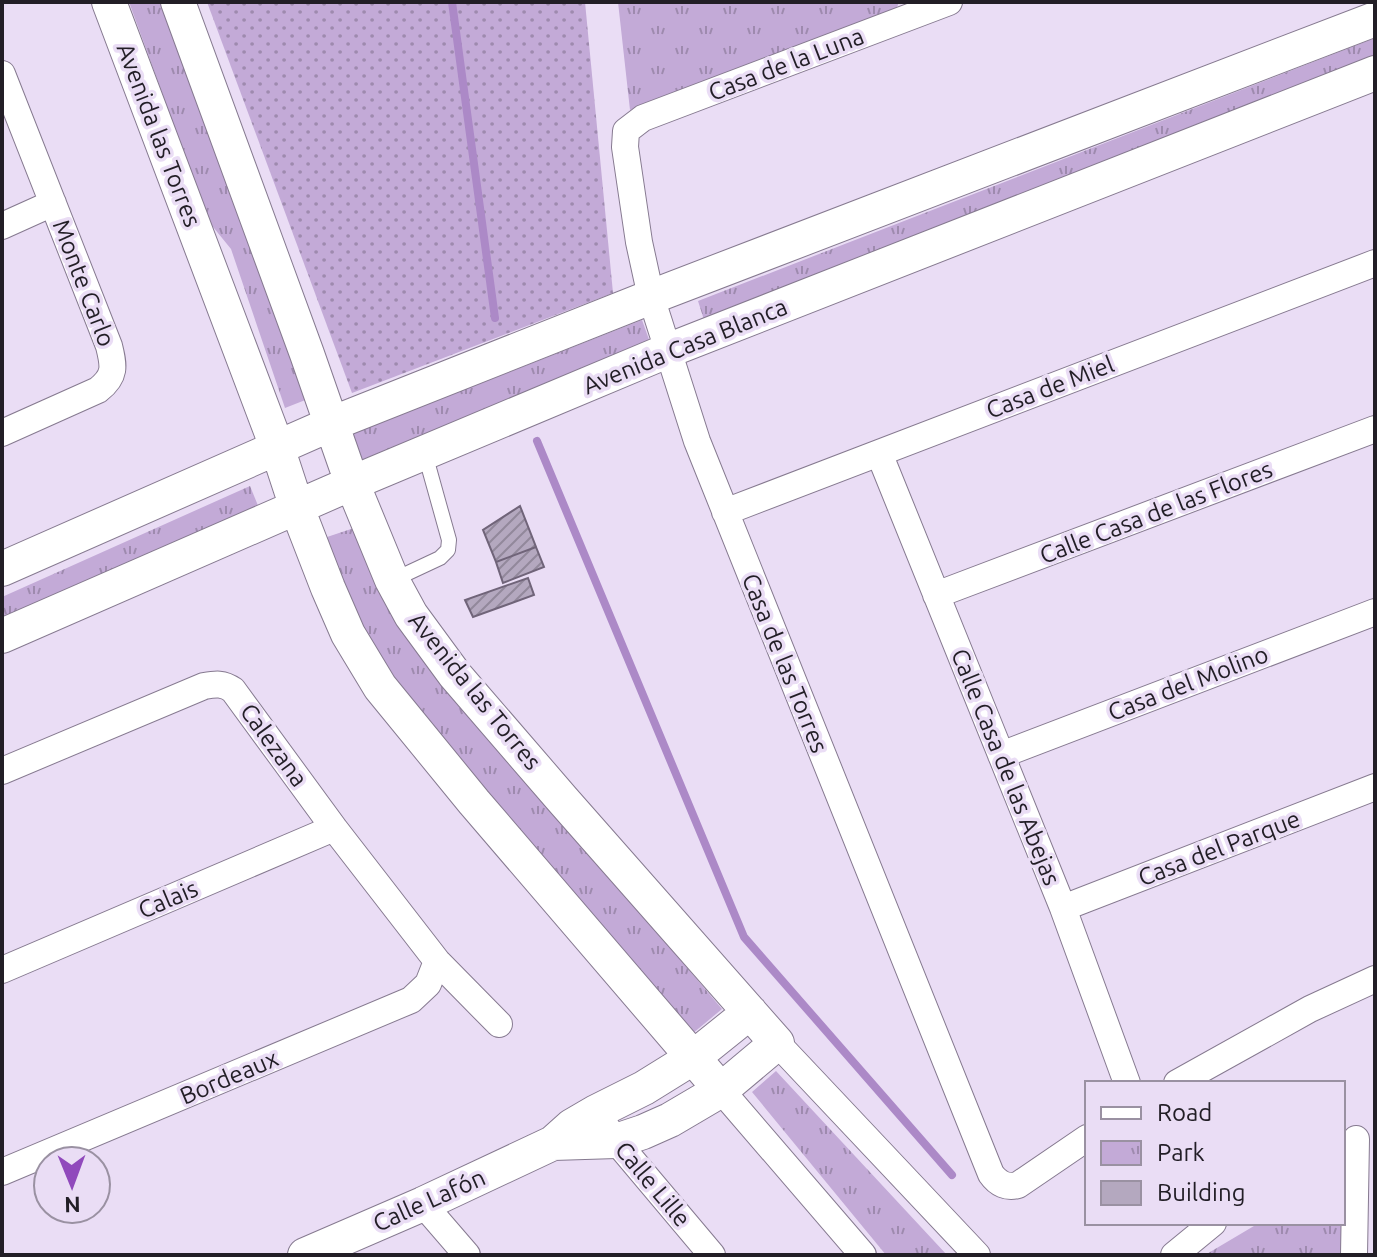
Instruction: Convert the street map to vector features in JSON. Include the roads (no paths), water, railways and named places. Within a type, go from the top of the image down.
[{"type":"street","name":"Avenida las Torres","points":[[109,2],[277,447],[297,508],[348,634],[380,687],[513,848],[863,1255]]},
{"type":"street","name":"Avenida las Torres","points":[[178,2],[352,483],[392,580],[411,615],[455,675],[777,1043],[977,1255]]},
{"type":"street","name":"Casa de la Luna","points":[[626,131],[643,118],[936,4]]},
{"type":"street","points":[[2,569],[331,424],[651,297],[1375,19]]},
{"type":"street","name":"Avenida Casa Blanca","points":[[2,636],[352,483],[667,351],[1375,73]]},
{"type":"street","name":"Monte Carlo","points":[[2,74],[109,346],[113,370],[108,382],[98,390],[2,433]]},
{"type":"street","name":"Casa de las Torres","points":[[626,131],[625,147],[637,227],[651,297],[697,441],[982,1152],[995,1180],[1011,1187],[1085,1139]]},
{"type":"street","points":[[2,226],[53,203]]},
{"type":"street","name":"Casa de Miel","points":[[725,512],[1375,263]]},
{"type":"street","name":"Calle Casa de las Flores","points":[[936,595],[1375,429]]},
{"type":"street","name":"Calle Casa de las Abejas","points":[[879,453],[1063,908],[1126,1081]]},
{"type":"street","name":"Casa del Molino","points":[[1001,755],[1375,612]]},
{"type":"street","name":"Calezana","points":[[2,771],[204,686],[221,684],[233,690],[437,961],[499,1024]]},
{"type":"street","name":"Casa del Parque","points":[[1063,908],[1375,787]]},
{"type":"street","name":"Calais","points":[[2,970],[334,828]]},
{"type":"street","name":"Bordeaux","points":[[2,1172],[411,1000],[428,984],[437,961]]},
{"type":"street","points":[[1181,1081],[1310,1009],[1375,979]]},
{"type":"street","name":"Calle Lafón","points":[[305,1255],[553,1143],[572,1126],[694,1057],[750,1012]]},
{"type":"street","name":"Calle Lafón","points":[[553,1143],[616,1141],[670,1120],[721,1090],[777,1043]]},
{"type":"street","name":"Calle Lille","points":[[596,1112],[616,1141],[712,1255]]},
{"type":"street","points":[[1354,1255],[1358,1138]]},
{"type":"street","points":[[423,1204],[467,1255]]},
{"type":"street","points":[[1174,1255],[1211,1225]]},
{"type":"lane","points":[[392,580],[440,558],[448,550],[449,540],[425,453]]},
{"type":"waterway","points":[[452,2],[495,318]]},
{"type":"waterway","points":[[537,441],[744,937],[952,1175]]}]
